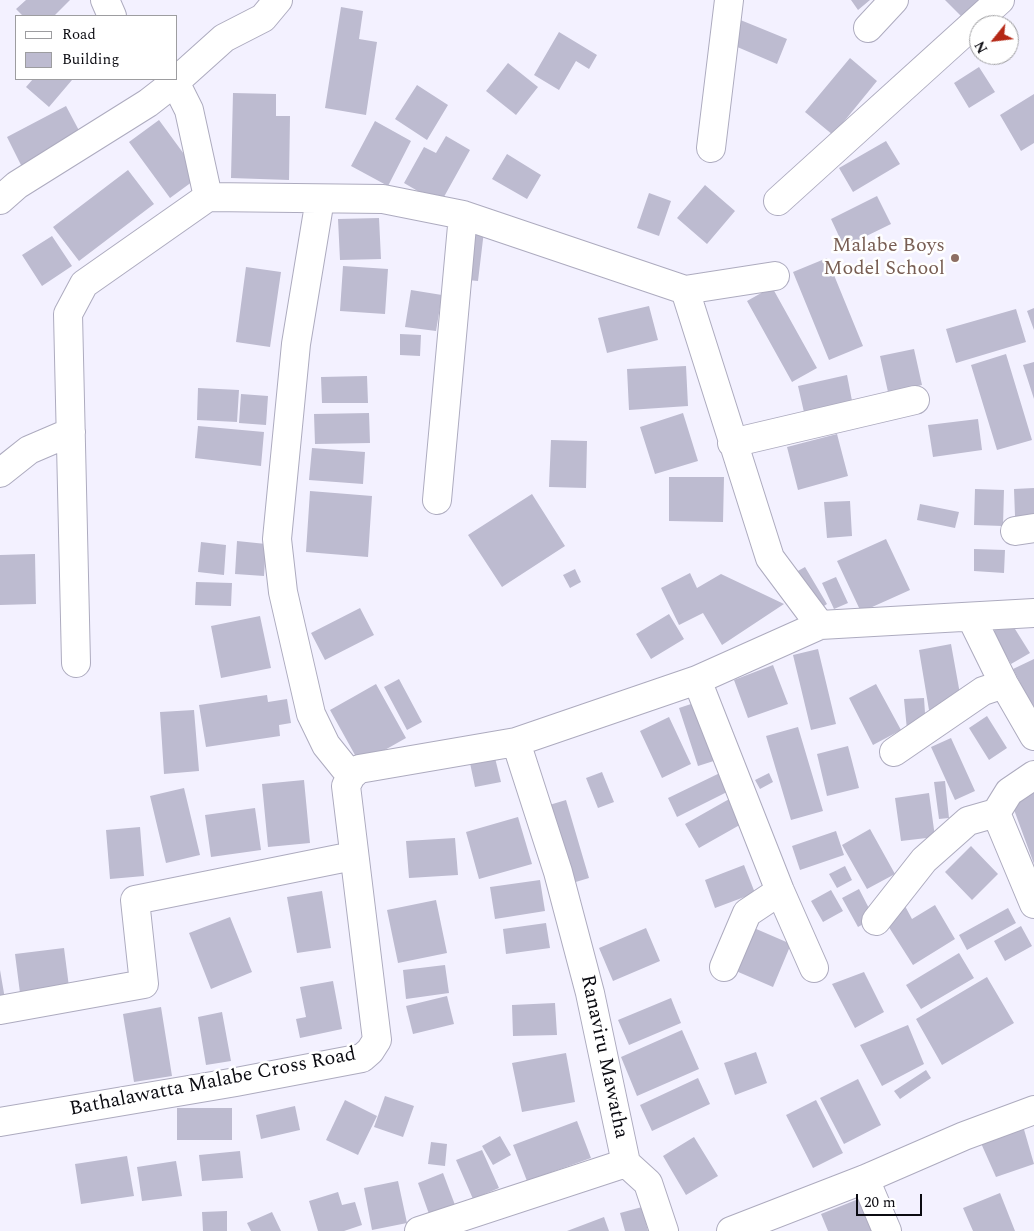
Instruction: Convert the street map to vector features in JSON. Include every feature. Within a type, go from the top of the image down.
[{"type":"street","points":[[105,0],[112,15]]},
{"type":"street","points":[[178,79],[224,38],[263,18],[278,0]]},
{"type":"street","points":[[711,148],[729,0]]},
{"type":"street","points":[[868,28],[894,0]]},
{"type":"street","points":[[778,201],[1000,0]]},
{"type":"street","points":[[0,200],[17,185],[144,91],[175,82],[189,110],[208,197]]},
{"type":"street","points":[[76,663],[68,314],[84,284],[208,197],[383,200],[463,215],[685,290],[775,276]]},
{"type":"street","points":[[320,199],[296,344],[277,539],[283,592],[312,714],[326,745],[351,776],[359,769],[516,742],[698,680],[820,625],[1034,613]]},
{"type":"street","points":[[437,500],[463,215]]},
{"type":"street","points":[[685,290],[770,558],[820,625]]},
{"type":"street","points":[[732,443],[914,400]]},
{"type":"street","points":[[0,473],[29,450],[72,432]]},
{"type":"street","points":[[971,617],[1004,684],[1034,736]]},
{"type":"street","points":[[698,680],[780,891],[814,968]]},
{"type":"street","points":[[894,752],[983,691],[1004,684]]},
{"type":"street","name":"Ranaviru Mawatha","points":[[420,1231],[626,1163],[587,984],[558,872],[516,742]]},
{"type":"street","points":[[876,921],[924,860],[968,821],[996,813],[1008,792],[1034,775]]},
{"type":"street","name":"Bathalawatta Malabe Cross Road","points":[[0,1122],[236,1082],[362,1058],[370,1051],[377,1040],[353,856],[346,786],[351,776]]},
{"type":"street","points":[[996,813],[1034,904]]},
{"type":"street","points":[[0,1010],[144,984],[135,900],[353,856]]},
{"type":"street","points":[[724,967],[747,913],[780,891]]},
{"type":"street","points":[[731,1231],[865,1179],[964,1136],[1034,1110]]},
{"type":"street","points":[[626,1163],[648,1183],[664,1231]]},
{"type":"street","points":[[865,1179],[887,1231]]},
{"type":"building","points":[[26,0],[70,0],[55,15],[22,15],[16,9]]},
{"type":"building","points":[[851,0],[870,0],[858,10]]},
{"type":"building","points":[[945,0],[982,0],[963,18]]},
{"type":"building","points":[[341,7],[363,11],[359,39],[377,42],[366,115],[325,108]]},
{"type":"building","points":[[738,19],[787,39],[777,64],[728,43]]},
{"type":"building","points":[[559,32],[597,55],[589,69],[576,61],[559,90],[534,75]]},
{"type":"building","points":[[850,58],[877,81],[833,135],[805,112]]},
{"type":"building","points":[[508,63],[538,87],[516,115],[486,91]]},
{"type":"building","points":[[979,67],[995,92],[969,108],[954,83]]},
{"type":"building","points":[[32,80],[72,80],[49,107],[26,87]]},
{"type":"building","points":[[417,85],[448,105],[427,140],[395,119]]},
{"type":"building","points":[[233,93],[276,94],[276,116],[290,116],[289,180],[231,178]]},
{"type":"building","points":[[1034,94],[1034,143],[1021,151],[1000,115]]},
{"type":"building","points":[[66,106],[83,138],[23,169],[7,137]]},
{"type":"building","points":[[159,120],[200,176],[170,198],[129,142]]},
{"type":"building","points":[[375,121],[411,141],[388,186],[351,166]]},
{"type":"building","points":[[446,136],[470,150],[440,204],[404,183],[424,147],[436,153]]},
{"type":"building","points":[[886,141],[900,164],[853,192],[839,168]]},
{"type":"building","points":[[507,154],[541,175],[527,199],[492,179]]},
{"type":"building","points":[[128,170],[154,204],[79,261],[53,227]]},
{"type":"building","points":[[705,185],[735,211],[707,244],[677,218]]},
{"type":"building","points":[[649,193],[671,201],[659,236],[637,228]]},
{"type":"building","points":[[877,196],[891,224],[844,247],[831,219]]},
{"type":"building","points":[[379,218],[381,259],[340,260],[338,219]]},
{"type":"building","points":[[464,229],[484,231],[478,281],[458,279]]},
{"type":"building","points":[[52,236],[72,266],[42,286],[22,255]]},
{"type":"building","points":[[827,258],[863,346],[829,360],[793,272]]},
{"type":"building","points":[[343,266],[388,269],[385,314],[340,311]]},
{"type":"building","points":[[246,267],[281,272],[270,347],[236,342]]},
{"type":"building","points":[[772,287],[817,368],[792,382],[747,301]]},
{"type":"building","points":[[411,290],[442,295],[436,331],[405,327]]},
{"type":"building","points":[[649,306],[658,340],[607,353],[598,318]]},
{"type":"building","points":[[1034,308],[1034,330],[1027,311]]},
{"type":"building","points":[[1016,309],[1026,342],[956,363],[946,329]]},
{"type":"building","points":[[400,334],[421,335],[420,356],[400,355]]},
{"type":"building","points":[[914,349],[922,385],[888,392],[880,356]]},
{"type":"building","points":[[1006,354],[1032,440],[997,450],[971,365]]},
{"type":"building","points":[[1034,362],[1034,399],[1023,365]]},
{"type":"building","points":[[686,366],[688,406],[629,410],[627,369]]},
{"type":"building","points":[[847,375],[854,411],[806,421],[798,386]]},
{"type":"building","points":[[367,376],[368,403],[322,403],[321,377]]},
{"type":"building","points":[[198,388],[239,390],[237,422],[197,420]]},
{"type":"building","points":[[241,394],[268,396],[266,425],[239,423]]},
{"type":"building","points":[[369,413],[370,443],[315,444],[314,414]]},
{"type":"building","points":[[683,413],[698,461],[655,474],[640,427]]},
{"type":"building","points":[[978,419],[982,450],[933,457],[928,425]]},
{"type":"building","points":[[198,426],[264,432],[261,466],[195,458]]},
{"type":"building","points":[[837,434],[848,476],[798,490],[787,447]]},
{"type":"building","points":[[551,440],[587,441],[586,488],[549,487]]},
{"type":"building","points":[[312,448],[365,452],[363,484],[309,480]]},
{"type":"building","points":[[669,477],[724,477],[723,522],[669,521]]},
{"type":"building","points":[[1034,488],[1034,516],[1015,516],[1014,489]]},
{"type":"building","points":[[975,489],[1004,490],[1003,526],[974,525]]},
{"type":"building","points":[[310,491],[372,496],[368,557],[306,552]]},
{"type":"building","points":[[532,494],[565,546],[502,587],[468,535]]},
{"type":"building","points":[[850,501],[852,536],[827,538],[824,502]]},
{"type":"building","points":[[920,504],[959,512],[955,528],[917,520]]},
{"type":"building","points":[[886,539],[910,590],[861,612],[837,561]]},
{"type":"building","points":[[237,541],[266,544],[264,576],[235,574]]},
{"type":"building","points":[[201,542],[226,545],[224,575],[198,572]]},
{"type":"building","points":[[974,549],[1005,550],[1004,573],[974,571]]},
{"type":"building","points":[[35,554],[36,604],[0,605],[0,555]]},
{"type":"building","points":[[805,567],[827,604],[818,610],[796,572]]},
{"type":"building","points":[[575,569],[581,582],[570,588],[563,575]]},
{"type":"building","points":[[690,573],[697,588],[721,574],[784,604],[722,645],[703,613],[679,625],[661,588]]},
{"type":"building","points":[[836,577],[848,603],[834,609],[822,583]]},
{"type":"building","points":[[196,582],[232,583],[231,606],[195,605]]},
{"type":"building","points":[[360,608],[374,635],[325,660],[311,633]]},
{"type":"building","points":[[669,614],[684,639],[651,659],[636,634]]},
{"type":"building","points":[[260,616],[271,668],[221,678],[211,626]]},
{"type":"building","points":[[1010,621],[1030,653],[1011,664],[992,632]]},
{"type":"building","points":[[951,644],[962,705],[929,710],[919,650]]},
{"type":"building","points":[[818,649],[836,724],[811,730],[793,655]]},
{"type":"building","points":[[1034,659],[1034,710],[1013,669]]},
{"type":"building","points":[[773,665],[788,704],[748,718],[734,680]]},
{"type":"building","points":[[399,679],[422,722],[407,730],[384,687]]},
{"type":"building","points":[[376,684],[406,738],[360,764],[330,710]]},
{"type":"building","points":[[876,684],[901,730],[873,745],[849,698]]},
{"type":"building","points":[[267,695],[268,702],[287,699],[291,723],[279,725],[280,736],[206,747],[199,705]]},
{"type":"building","points":[[924,698],[926,728],[907,730],[904,699]]},
{"type":"building","points":[[700,701],[720,759],[698,766],[679,708]]},
{"type":"building","points":[[194,710],[199,771],[164,774],[160,712]]},
{"type":"building","points":[[987,716],[1007,748],[989,760],[969,728]]},
{"type":"building","points":[[669,717],[691,764],[662,778],[640,731]]},
{"type":"building","points":[[798,727],[823,811],[791,820],[766,736]]},
{"type":"building","points":[[951,738],[975,791],[955,800],[931,747]]},
{"type":"building","points":[[848,746],[859,788],[827,796],[817,754]]},
{"type":"building","points":[[495,758],[501,782],[475,787],[470,763]]},
{"type":"building","points":[[724,771],[733,789],[677,817],[668,798]]},
{"type":"building","points":[[602,772],[614,802],[598,808],[586,778]]},
{"type":"building","points":[[769,773],[773,782],[760,789],[755,780]]},
{"type":"building","points":[[304,780],[310,843],[268,847],[262,784]]},
{"type":"building","points":[[945,781],[949,818],[939,819],[934,782]]},
{"type":"building","points":[[184,788],[200,855],[166,863],[150,796]]},
{"type":"building","points":[[1034,792],[1034,864],[1013,807]]},
{"type":"building","points":[[929,793],[935,837],[901,841],[895,798]]},
{"type":"building","points":[[731,798],[745,822],[699,848],[685,824]]},
{"type":"building","points":[[566,800],[589,878],[569,884],[546,806]]},
{"type":"building","points":[[255,808],[261,850],[211,857],[205,815]]},
{"type":"building","points":[[518,817],[532,864],[479,879],[466,832]]},
{"type":"building","points":[[140,827],[144,876],[110,879],[106,830]]},
{"type":"building","points":[[870,829],[895,874],[867,889],[842,845]]},
{"type":"building","points":[[836,831],[844,855],[800,870],[792,846]]},
{"type":"building","points":[[455,838],[458,875],[409,878],[406,841]]},
{"type":"building","points":[[971,846],[998,874],[972,900],[945,872]]},
{"type":"building","points":[[744,865],[755,893],[715,908],[705,880]]},
{"type":"building","points":[[845,866],[852,880],[837,888],[829,874]]},
{"type":"building","points":[[540,880],[545,911],[495,919],[490,887]]},
{"type":"building","points":[[859,889],[874,918],[858,927],[842,898]]},
{"type":"building","points":[[831,890],[843,911],[823,922],[811,901]]},
{"type":"building","points":[[322,891],[331,948],[297,953],[287,897]]},
{"type":"building","points":[[436,900],[447,953],[398,963],[387,910]]},
{"type":"building","points":[[935,905],[955,939],[913,965],[883,918],[905,906],[912,919]]},
{"type":"building","points":[[1008,908],[1016,923],[967,950],[959,935]]},
{"type":"building","points":[[230,917],[252,972],[211,989],[189,933]]},
{"type":"building","points":[[546,923],[550,948],[506,954],[503,929]]},
{"type":"building","points":[[1021,926],[1032,946],[1005,961],[994,941]]},
{"type":"building","points":[[646,928],[660,961],[613,981],[599,948]]},
{"type":"building","points":[[754,928],[791,944],[773,987],[736,971]]},
{"type":"building","points":[[64,948],[69,987],[20,993],[15,954]]},
{"type":"building","points":[[959,953],[974,978],[921,1009],[906,985]]},
{"type":"building","points":[[445,965],[449,993],[406,999],[403,970]]},
{"type":"building","points":[[0,970],[5,999],[0,1000]]},
{"type":"building","points":[[864,972],[884,1012],[855,1028],[832,984]]},
{"type":"building","points":[[987,977],[1014,1023],[942,1065],[916,1019]]},
{"type":"building","points":[[333,981],[342,1029],[300,1038],[296,1019],[306,1017],[300,987]]},
{"type":"building","points":[[447,996],[454,1024],[413,1034],[406,1006]]},
{"type":"building","points":[[671,998],[681,1023],[629,1045],[618,1020]]},
{"type":"building","points":[[555,1003],[557,1035],[513,1036],[512,1005]]},
{"type":"building","points":[[161,1007],[172,1076],[134,1082],[123,1014]]},
{"type":"building","points":[[222,1012],[231,1061],[206,1065],[198,1017]]},
{"type":"building","points":[[908,1025],[924,1064],[882,1086],[860,1045]]},
{"type":"building","points":[[682,1030],[699,1069],[637,1096],[621,1057]]},
{"type":"building","points":[[756,1052],[767,1083],[735,1095],[724,1063]]},
{"type":"building","points":[[566,1053],[575,1102],[522,1112],[512,1063]]},
{"type":"building","points":[[926,1070],[931,1078],[900,1099],[894,1091]]},
{"type":"building","points":[[698,1078],[710,1104],[652,1131],[640,1105]]},
{"type":"building","points":[[858,1079],[881,1125],[844,1144],[820,1098]]},
{"type":"building","points":[[385,1096],[414,1106],[403,1137],[374,1127]]},
{"type":"building","points":[[345,1100],[377,1116],[358,1155],[326,1140]]},
{"type":"building","points":[[816,1100],[843,1153],[813,1168],[786,1115]]},
{"type":"building","points":[[295,1106],[300,1130],[261,1139],[256,1115]]},
{"type":"building","points":[[177,1108],[232,1108],[232,1140],[177,1140]]},
{"type":"building","points":[[577,1121],[591,1158],[527,1181],[513,1145]]},
{"type":"building","points":[[1023,1126],[1034,1164],[996,1177],[980,1141]]},
{"type":"building","points":[[500,1136],[511,1155],[493,1165],[482,1146]]},
{"type":"building","points":[[694,1137],[718,1176],[686,1195],[663,1156]]},
{"type":"building","points":[[431,1142],[447,1144],[445,1166],[428,1164]]},
{"type":"building","points":[[482,1150],[499,1188],[473,1199],[456,1160]]},
{"type":"building","points":[[240,1151],[243,1178],[202,1181],[199,1155]]},
{"type":"building","points":[[127,1156],[134,1196],[81,1204],[75,1164]]},
{"type":"building","points":[[176,1161],[182,1196],[142,1201],[137,1167]]},
{"type":"building","points":[[443,1173],[455,1205],[429,1214],[418,1183]]},
{"type":"building","points":[[398,1181],[407,1223],[372,1230],[364,1188]]},
{"type":"building","points":[[338,1192],[342,1205],[355,1202],[362,1225],[344,1231],[318,1231],[309,1201]]},
{"type":"building","points":[[1000,1193],[1015,1231],[973,1231],[963,1208]]},
{"type":"building","points":[[866,1196],[881,1231],[828,1231],[821,1214]]},
{"type":"building","points":[[642,1207],[648,1231],[625,1231],[620,1213]]},
{"type":"building","points":[[227,1211],[227,1231],[203,1231],[202,1212]]},
{"type":"building","points":[[272,1212],[281,1231],[251,1231],[247,1223]]},
{"type":"building","points":[[604,1217],[609,1231],[567,1231]]},
{"type":"place","name":"Malabe Boys Model School","points":[[955,258]]}]
